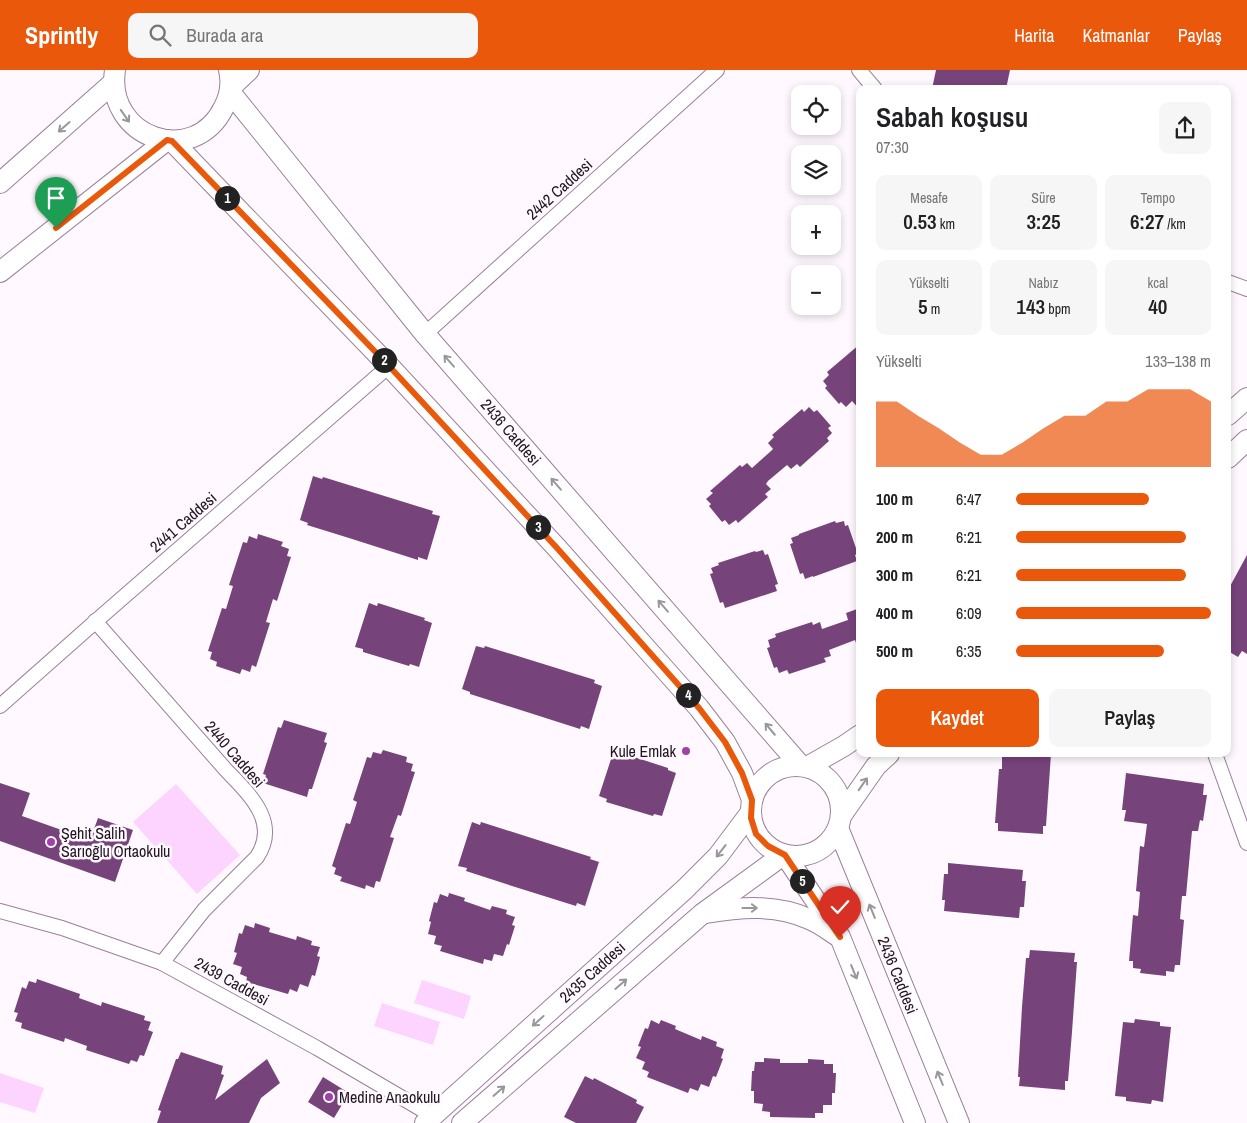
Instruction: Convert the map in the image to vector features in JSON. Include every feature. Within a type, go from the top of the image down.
[{"type":"street","points":[[112,76],[118,104],[129,122],[147,135],[170,140],[195,136],[214,123],[221,114],[230,83],[248,70]]},
{"type":"street","name":"2442 Caddesi","points":[[425,334],[717,70]]},
{"type":"street","points":[[859,70],[872,85]]},
{"type":"street","points":[[0,183],[112,76]]},
{"type":"street","name":"2436 Caddesi","points":[[230,83],[425,334],[804,766]]},
{"type":"street","points":[[0,272],[170,140]]},
{"type":"street","points":[[170,140],[389,366],[551,541],[699,708],[725,742],[742,773],[751,806],[754,829],[768,846],[784,855],[840,937],[915,1123]]},
{"type":"street","points":[[1231,283],[1247,289]]},
{"type":"street","name":"2441 Caddesi","points":[[0,706],[389,366]]},
{"type":"street","points":[[1231,411],[1247,398]]},
{"type":"street","points":[[1231,455],[1247,440]]},
{"type":"street","name":"2440 Caddesi","points":[[95,621],[248,793],[262,816],[266,834],[264,847],[257,857],[204,910],[162,963]]},
{"type":"street","name":"2435 Caddesi","points":[[429,1119],[685,889],[718,856],[751,806],[760,784],[772,772],[789,766],[804,766],[844,746],[856,738]]},
{"type":"street","points":[[784,855],[803,856],[819,850],[832,838],[839,822],[876,766],[886,757]]},
{"type":"street","points":[[1216,757],[1247,842]]},
{"type":"street","points":[[804,766],[818,771],[831,783],[839,799],[839,822]]},
{"type":"street","name":"2436 Caddesi","points":[[839,822],[959,1123]]},
{"type":"street","name":"2435 Caddesi","points":[[462,1123],[702,914],[784,855]]},
{"type":"street","points":[[702,914],[742,908],[777,910],[810,919],[840,937]]},
{"type":"street","name":"2439 Caddesi","points":[[0,910],[62,928],[162,963],[317,1048],[429,1119]]},
{"type":"shaded area","points":[[176,784],[240,855],[197,894],[133,822]]},
{"type":"shaded area","points":[[422,980],[471,996],[464,1019],[414,1003]]},
{"type":"shaded area","points":[[382,1003],[440,1022],[433,1045],[374,1026]]},
{"type":"shaded area","points":[[0,1073],[44,1088],[35,1113],[0,1102]]},
{"type":"building","points":[[936,70],[1010,70],[1007,85],[933,85]]},
{"type":"building","points":[[856,347],[856,406],[852,401],[846,407],[841,402],[839,404],[825,388],[827,386],[823,381],[829,375],[827,372]]},
{"type":"building","points":[[809,407],[814,412],[817,410],[831,426],[828,428],[832,433],[827,438],[829,441],[800,467],[797,464],[791,469],[787,465],[768,481],[766,484],[771,489],[765,494],[768,497],[738,523],[736,520],[729,525],[725,520],[722,522],[709,506],[711,504],[706,499],[713,493],[710,491],[740,465],[742,467],[747,463],[752,468],[773,449],[768,443],[774,437],[772,435],[802,409],[804,412]]},
{"type":"building","points":[[313,476],[322,479],[323,477],[433,511],[432,514],[440,516],[427,560],[418,557],[418,560],[307,525],[308,523],[300,520]]},
{"type":"building","points":[[835,521],[836,523],[844,521],[845,526],[848,525],[856,548],[856,561],[805,579],[803,573],[800,574],[790,544],[793,543],[791,538]]},
{"type":"building","points":[[258,534],[283,542],[281,546],[289,549],[287,556],[291,557],[277,601],[273,599],[266,622],[270,623],[256,667],[252,665],[250,672],[242,669],[240,674],[216,666],[217,662],[210,659],[212,652],[208,651],[222,608],[226,609],[233,586],[229,585],[243,542],[247,543],[249,536],[257,539]]},
{"type":"building","points":[[763,550],[765,555],[768,554],[778,584],[775,585],[777,591],[725,608],[723,602],[720,603],[710,574],[713,573],[711,568],[719,565],[718,563]]},
{"type":"building","points":[[1247,555],[1247,654],[1242,651],[1238,657],[1231,653],[1231,584]]},
{"type":"building","points":[[369,603],[377,606],[378,603],[425,618],[424,620],[432,623],[419,667],[410,664],[409,666],[363,652],[363,649],[355,647]]},
{"type":"building","points":[[856,609],[856,643],[855,640],[829,650],[831,656],[824,658],[826,662],[789,674],[787,670],[779,673],[777,667],[774,668],[767,648],[770,647],[768,640],[776,637],[775,634],[812,622],[813,625],[820,622],[822,629],[848,620],[846,613]]},
{"type":"building","points":[[476,646],[484,648],[485,646],[595,680],[594,683],[602,686],[589,729],[581,726],[580,729],[470,694],[470,692],[462,689]]},
{"type":"building","points":[[284,720],[327,733],[324,742],[327,743],[312,789],[309,789],[307,797],[263,783],[266,775],[263,774],[278,727],[281,728]]},
{"type":"building","points":[[383,750],[407,757],[406,762],[413,764],[411,771],[415,772],[401,816],[398,815],[390,837],[394,838],[380,882],[376,881],[374,888],[366,885],[365,889],[340,881],[342,877],[334,874],[336,868],[332,866],[346,823],[350,824],[357,802],[353,800],[367,757],[371,758],[373,752],[381,754]]},
{"type":"building","points":[[613,753],[621,755],[622,753],[668,768],[668,770],[676,773],[662,816],[654,814],[653,816],[606,802],[607,799],[599,796]]},
{"type":"building","points":[[1002,757],[1051,757],[1046,826],[1043,826],[1043,834],[998,831],[998,823],[995,823],[999,769],[1002,769]]},
{"type":"building","points":[[1126,773],[1204,784],[1203,795],[1207,795],[1203,821],[1200,820],[1198,831],[1192,831],[1186,896],[1182,896],[1180,919],[1184,920],[1180,965],[1175,965],[1174,972],[1166,971],[1166,976],[1140,973],[1141,969],[1133,968],[1133,961],[1129,961],[1133,915],[1138,916],[1140,892],[1136,891],[1140,846],[1144,847],[1147,824],[1124,821],[1126,810],[1122,810]]},
{"type":"building","points":[[0,783],[30,793],[22,816],[90,840],[98,818],[133,830],[115,882],[0,841]]},
{"type":"building","points":[[472,822],[480,825],[481,822],[591,857],[590,859],[599,862],[585,906],[577,903],[576,906],[512,886],[466,871],[467,868],[458,866]]},
{"type":"building","points":[[948,863],[1023,870],[1022,881],[1026,881],[1024,907],[1020,907],[1019,918],[944,911],[945,900],[942,900],[944,874],[948,874]]},
{"type":"building","points":[[449,893],[465,898],[464,901],[490,910],[492,906],[507,910],[506,914],[515,917],[512,925],[515,926],[503,956],[494,954],[492,961],[484,959],[483,964],[440,951],[442,946],[434,944],[436,936],[428,934],[434,902],[437,903],[440,894],[448,897]]},
{"type":"building","points":[[255,923],[270,928],[269,932],[296,940],[297,936],[312,941],[311,945],[320,947],[317,956],[320,957],[315,976],[312,975],[308,987],[300,984],[297,992],[290,989],[288,994],[246,982],[247,977],[240,974],[242,967],[233,964],[237,953],[234,952],[239,933],[242,934],[245,925],[254,928]]},
{"type":"building","points":[[1030,950],[1075,953],[1074,962],[1077,962],[1072,1032],[1068,1081],[1065,1081],[1065,1090],[1019,1086],[1022,1007],[1026,958],[1029,958]]},
{"type":"building","points":[[37,979],[80,994],[79,998],[101,1006],[102,1002],[145,1016],[144,1020],[151,1022],[148,1030],[153,1032],[144,1056],[140,1055],[137,1062],[131,1060],[129,1064],[86,1050],[87,1046],[65,1038],[64,1042],[21,1028],[22,1023],[15,1021],[18,1013],[14,1012],[22,987],[26,989],[29,981],[36,983]]},
{"type":"building","points":[[1135,1019],[1160,1022],[1160,1026],[1171,1027],[1163,1102],[1152,1100],[1151,1104],[1126,1101],[1126,1097],[1115,1096],[1123,1022],[1134,1023]]},
{"type":"building","points":[[651,1020],[659,1024],[661,1020],[676,1026],[675,1029],[701,1040],[702,1036],[717,1042],[716,1046],[724,1049],[721,1058],[723,1059],[716,1077],[713,1076],[709,1087],[701,1084],[698,1091],[690,1088],[688,1093],[647,1077],[649,1072],[642,1069],[645,1062],[636,1058],[641,1047],[638,1046],[645,1028],[648,1029]]},
{"type":"building","points":[[181,1052],[223,1066],[221,1074],[224,1075],[215,1100],[267,1059],[280,1083],[261,1098],[249,1123],[157,1123],[161,1111],[158,1110],[176,1059],[178,1059]]},
{"type":"building","points":[[764,1058],[780,1059],[780,1063],[808,1063],[808,1059],[824,1060],[824,1064],[833,1064],[833,1073],[836,1073],[832,1105],[823,1105],[823,1113],[815,1113],[815,1118],[770,1117],[770,1112],[762,1111],[763,1104],[754,1103],[754,1091],[751,1091],[752,1071],[754,1071],[755,1062],[764,1062]]},
{"type":"building","points":[[585,1076],[593,1080],[594,1078],[637,1100],[636,1103],[644,1107],[636,1123],[576,1123],[564,1117]]},
{"type":"building","points":[[323,1077],[349,1093],[334,1118],[308,1102]]},
{"type":"place","name":"Kule Emlak","points":[[686,751]]},
{"type":"place","name":"Şehit Salih Sarıoğlu Ortaokulu","points":[[51,842]]},
{"type":"place","name":"Medine Anaokulu","points":[[329,1097]]},
{"type":"route","points":[[56,228],[167,140],[172,141],[389,366],[557,548],[699,708],[725,742],[742,773],[752,800],[751,818],[756,834],[768,846],[785,855],[840,937]]}]
